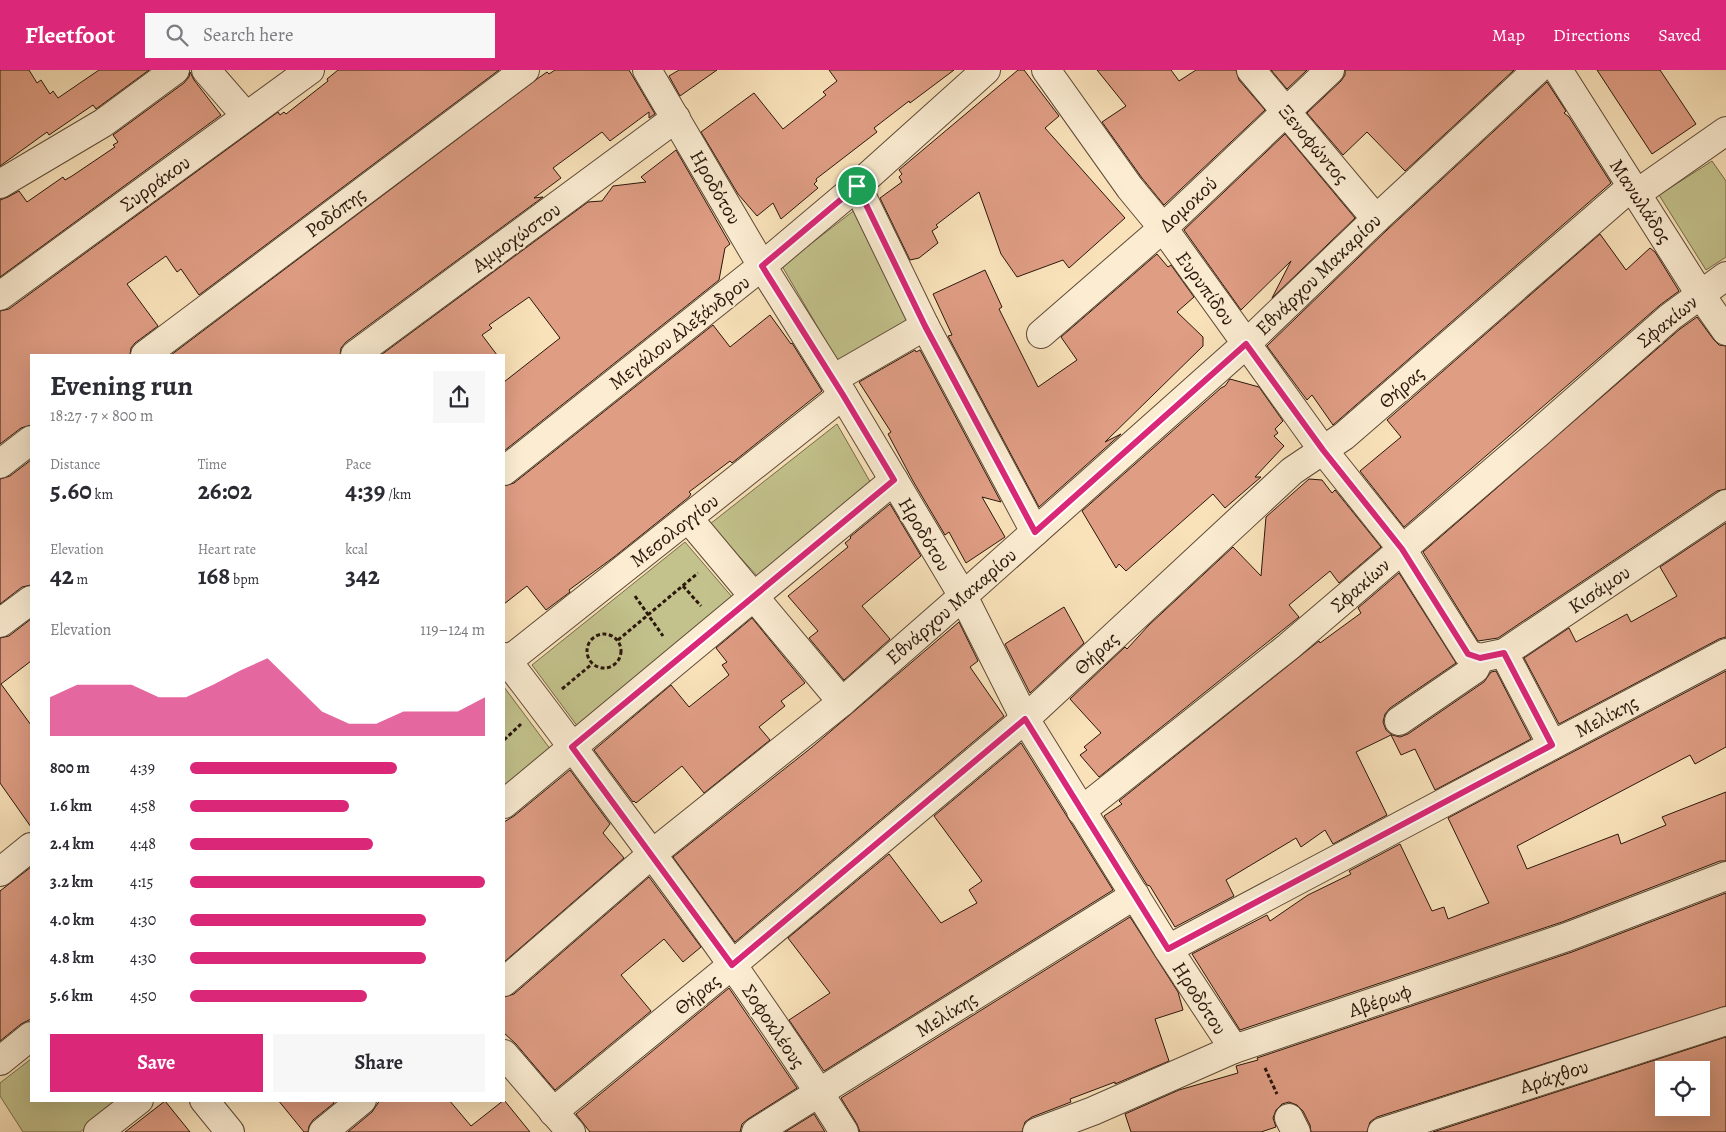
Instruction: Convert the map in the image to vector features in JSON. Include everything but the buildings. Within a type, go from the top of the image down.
[{"type":"street","points":[[0,184],[103,123],[175,70]]},
{"type":"street","points":[[206,70],[246,116]]},
{"type":"street","name":"Συρράκου","points":[[0,296],[310,70]]},
{"type":"street","name":"Ροδόπης","points":[[146,354],[524,70]]},
{"type":"street","name":"Μεγάλου Αλεξάνδρου","points":[[505,470],[762,266],[857,186],[986,70]]},
{"type":"street","name":"Ευρυπίδου","points":[[1046,70],[1130,188],[1163,228],[1323,450],[1402,549],[1552,745]]},
{"type":"street","name":"Ξενοφώντος","points":[[1251,70],[1376,219]]},
{"type":"street","name":"Δομοκού","points":[[1041,334],[1163,228],[1330,70]]},
{"type":"street","name":"Εθνάρχου Μακαρίου","points":[[505,981],[652,854],[842,702],[963,596],[1246,344],[1376,219],[1538,70]]},
{"type":"street","name":"Μανωλάδος","points":[[1558,70],[1700,294],[1726,331]]},
{"type":"street","name":"Ηροδότου","points":[[652,72],[676,118],[762,266],[838,387],[963,596],[1025,719],[1081,811],[1168,949],[1245,1045]]},
{"type":"street","name":"Αμμοχώστου","points":[[356,354],[676,118]]},
{"type":"street","name":"Θήρας","points":[[553,1112],[732,965],[1025,719],[1292,471],[1344,436],[1634,190],[1726,131]]},
{"type":"street","points":[[857,186],[925,326],[1035,532]]},
{"type":"street","name":"Σφακίων","points":[[1081,811],[1288,647],[1537,434],[1670,317],[1726,276]]},
{"type":"street","name":"Μεσολογγίου","points":[[505,661],[688,518],[838,387],[925,326]]},
{"type":"street","points":[[0,464],[30,441]]},
{"type":"street","points":[[505,803],[894,480]]},
{"type":"street","name":"Κισάμου","points":[[1399,721],[1474,669],[1484,655],[1726,504]]},
{"type":"street","points":[[688,518],[753,598],[842,702]]},
{"type":"street","points":[[0,623],[30,601]]},
{"type":"street","name":"Μελίκης","points":[[1168,949],[1726,653]]},
{"type":"street","name":"Σοφοκλέους","points":[[505,661],[542,707],[652,854],[732,965],[844,1132]]},
{"type":"street","points":[[0,872],[30,847]]},
{"type":"street","name":"Αβέρωφ","points":[[1037,1132],[1095,1121],[1245,1045],[1567,937],[1726,876]]},
{"type":"street","name":"Μελίκης","points":[[756,1132],[820,1094],[1135,896]]},
{"type":"street","name":"Αράχθου","points":[[1382,1132],[1726,1021]]},
{"type":"street","points":[[0,1061],[30,1037]]},
{"type":"street","points":[[505,1055],[572,1132]]},
{"type":"street","points":[[98,1132],[137,1102]]},
{"type":"street","points":[[206,1102],[230,1132]]},
{"type":"street","points":[[323,1132],[360,1102]]},
{"type":"path","points":[[618,640],[718,556]]},
{"type":"path","points":[[619,573],[679,660]]},
{"type":"path","points":[[600,633],[608,634],[618,640],[621,651],[619,658],[614,664],[607,668],[599,668],[592,664],[587,658],[586,650],[588,642],[593,636],[600,633]]},
{"type":"path","points":[[542,707],[592,664]]},
{"type":"path","points":[[1245,1045],[1266,1070],[1293,1125]]},
{"type":"shaded area","points":[[1712,161],[1726,181],[1726,257],[1706,270],[1659,195]]},
{"type":"shaded area","points":[[856,209],[913,323],[841,367],[782,266]]},
{"type":"shaded area","points":[[837,424],[872,485],[758,577],[710,524]]},
{"type":"shaded area","points":[[685,542],[733,598],[578,727],[532,665]]},
{"type":"shaded area","points":[[505,688],[551,750],[505,788]]},
{"type":"shaded area","points":[[30,1060],[30,1102],[118,1102],[80,1132],[23,1132],[0,1096],[0,1083]]},
{"type":"route","points":[[857,186],[925,326],[1035,532],[1246,344],[1323,450],[1402,549],[1468,654],[1480,658],[1504,653],[1552,745],[1168,949],[1025,719],[732,965],[572,747],[894,480],[762,266],[857,186]]}]
